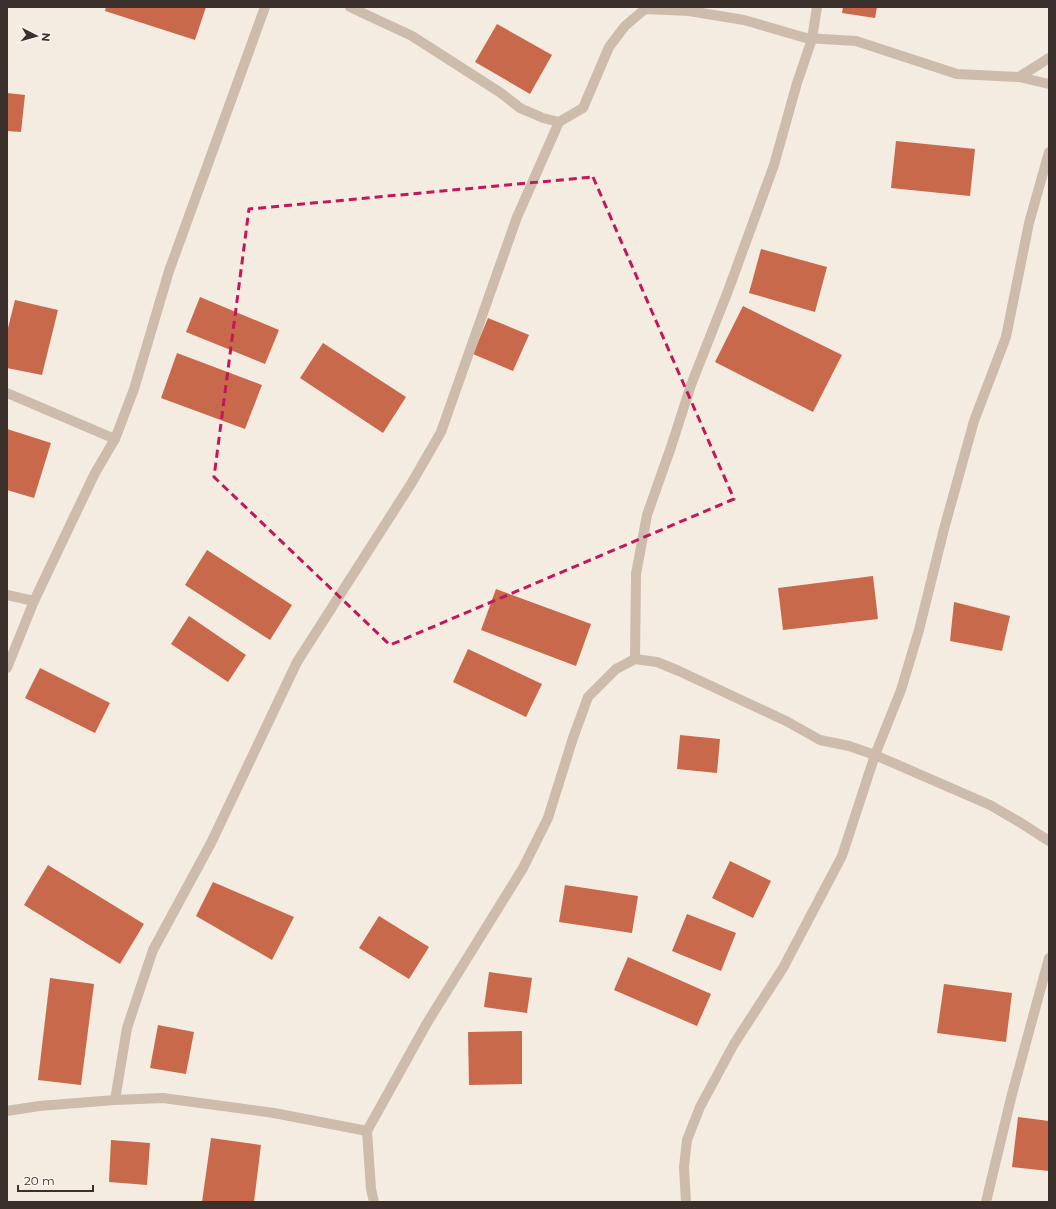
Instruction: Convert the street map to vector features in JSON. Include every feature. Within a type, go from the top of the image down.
[{"type":"street","points":[[7,668],[34,601],[95,473],[116,440],[134,389],[169,271],[265,7]]},
{"type":"street","points":[[350,7],[412,36],[501,93],[520,108],[543,118],[558,122]]},
{"type":"street","points":[[636,659],[636,574],[647,514],[690,385],[728,291],[774,165],[797,83],[812,39],[817,7]]},
{"type":"street","points":[[115,1100],[127,1028],[153,950],[211,843],[297,662],[411,484],[441,432],[517,217],[558,122],[583,108],[609,47],[624,26],[646,8],[689,12],[744,20],[806,38],[856,41],[958,74],[1019,77],[1049,84]]},
{"type":"street","points":[[1019,77],[1049,58]]},
{"type":"street","points":[[686,1202],[684,1167],[687,1140],[700,1107],[734,1044],[783,968],[842,856],[876,755],[901,690],[919,630],[944,530],[974,421],[1006,337],[1029,223],[1049,152]]},
{"type":"street","points":[[7,393],[116,440]]},
{"type":"street","points":[[7,595],[34,601]]},
{"type":"street","points":[[374,1202],[371,1189],[367,1132],[427,1023],[523,868],[548,818],[573,738],[588,697],[616,669],[636,659],[657,662],[786,721],[820,740],[849,746],[876,755],[990,805],[1049,841]]},
{"type":"street","points":[[986,1202],[1012,1094],[1049,958]]},
{"type":"street","points":[[7,1111],[39,1106],[162,1098],[274,1113],[367,1132]]},
{"type":"highlighted area","points":[[593,177],[734,499],[390,645],[214,477],[249,209]]},
{"type":"building","points":[[106,7],[206,7],[195,40],[105,11]]},
{"type":"building","points":[[843,7],[877,7],[875,18],[842,13]]},
{"type":"building","points":[[497,24],[552,55],[530,94],[475,62]]},
{"type":"building","points":[[7,93],[25,95],[21,132],[7,131]]},
{"type":"building","points":[[896,141],[975,149],[970,196],[891,188]]},
{"type":"building","points":[[761,249],[827,267],[815,312],[749,293]]},
{"type":"building","points":[[200,297],[279,330],[265,364],[186,332]]},
{"type":"building","points":[[15,300],[58,310],[42,375],[7,368],[7,332]]},
{"type":"building","points":[[743,306],[842,355],[813,412],[715,362]]},
{"type":"building","points":[[488,318],[529,335],[513,371],[473,354]]},
{"type":"building","points":[[323,343],[406,397],[383,433],[300,378]]},
{"type":"building","points":[[177,353],[262,385],[245,429],[161,398]]},
{"type":"building","points":[[7,429],[51,443],[34,498],[7,490]]},
{"type":"building","points":[[207,550],[292,605],[270,640],[185,585]]},
{"type":"building","points":[[873,576],[878,619],[783,630],[778,588]]},
{"type":"building","points":[[496,589],[591,624],[576,666],[481,630]]},
{"type":"building","points":[[954,602],[1010,616],[1002,651],[950,641]]},
{"type":"building","points":[[189,616],[246,655],[228,682],[171,644]]},
{"type":"building","points":[[468,649],[542,684],[526,717],[453,682]]},
{"type":"building","points":[[40,668],[110,703],[95,733],[25,698]]},
{"type":"building","points":[[680,735],[720,739],[717,773],[677,769]]},
{"type":"building","points":[[730,861],[771,881],[753,918],[712,898]]},
{"type":"building","points":[[48,865],[144,924],[120,964],[24,905]]},
{"type":"building","points":[[213,882],[294,917],[272,960],[196,916]]},
{"type":"building","points":[[565,885],[638,896],[632,933],[559,922]]},
{"type":"building","points":[[687,914],[736,933],[721,971],[672,951]]},
{"type":"building","points":[[379,916],[429,947],[409,979],[359,948]]},
{"type":"building","points":[[628,957],[711,994],[697,1026],[614,990]]},
{"type":"building","points":[[489,972],[532,978],[527,1013],[484,1007]]},
{"type":"building","points":[[50,978],[94,984],[81,1085],[38,1080]]},
{"type":"building","points":[[944,984],[1012,993],[1006,1042],[937,1033]]},
{"type":"building","points":[[158,1025],[194,1032],[186,1074],[150,1068]]},
{"type":"building","points":[[522,1031],[522,1084],[469,1085],[468,1032]]},
{"type":"building","points":[[1018,1117],[1049,1121],[1049,1171],[1012,1167]]},
{"type":"building","points":[[211,1138],[261,1145],[254,1202],[202,1202]]},
{"type":"building","points":[[111,1140],[150,1143],[147,1185],[109,1182]]}]
